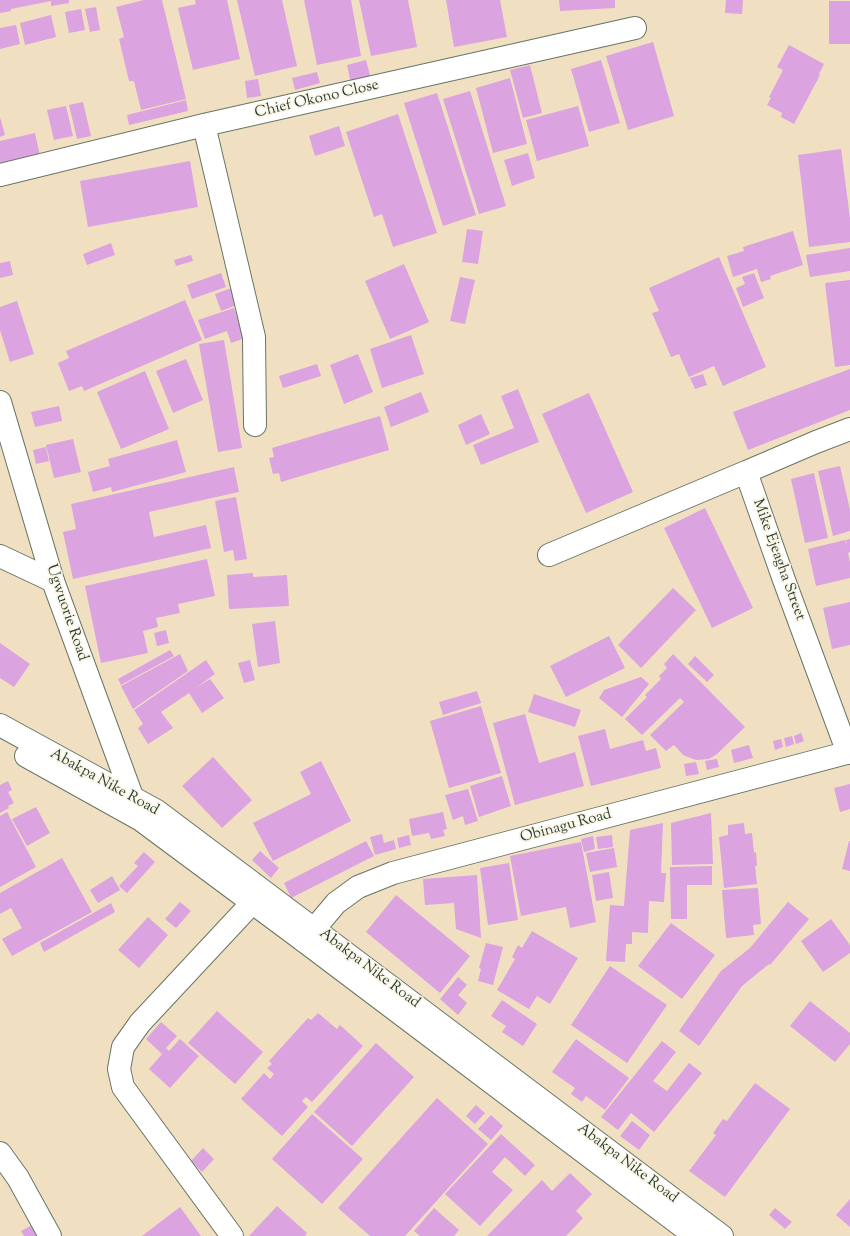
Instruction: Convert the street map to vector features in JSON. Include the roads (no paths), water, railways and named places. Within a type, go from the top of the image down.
[{"type":"street","name":"Chief Okono Close","points":[[0,175],[204,125],[635,28]]},
{"type":"street","points":[[204,125],[254,337],[254,425]]},
{"type":"street","name":"Ugwuorie Road","points":[[0,402],[53,581],[141,820]]},
{"type":"street","points":[[549,555],[850,429]]},
{"type":"street","name":"Mike Ejeagha Street","points":[[746,472],[784,580],[849,752]]},
{"type":"street","points":[[0,556],[53,581]]},
{"type":"street","name":"Abakpa Nike Road","points":[[0,726],[84,770],[157,811],[309,935],[695,1236]]},
{"type":"street","name":"Abakpa Nike Road","points":[[0,742],[141,820],[252,902],[309,935],[717,1235]]},
{"type":"street","name":"Obinagu Road","points":[[309,935],[336,903],[358,887],[393,873],[849,752]]},
{"type":"street","points":[[232,1236],[123,1087],[119,1069],[123,1048],[140,1023],[252,902]]},
{"type":"street","points":[[0,1153],[18,1178],[50,1236]]}]
